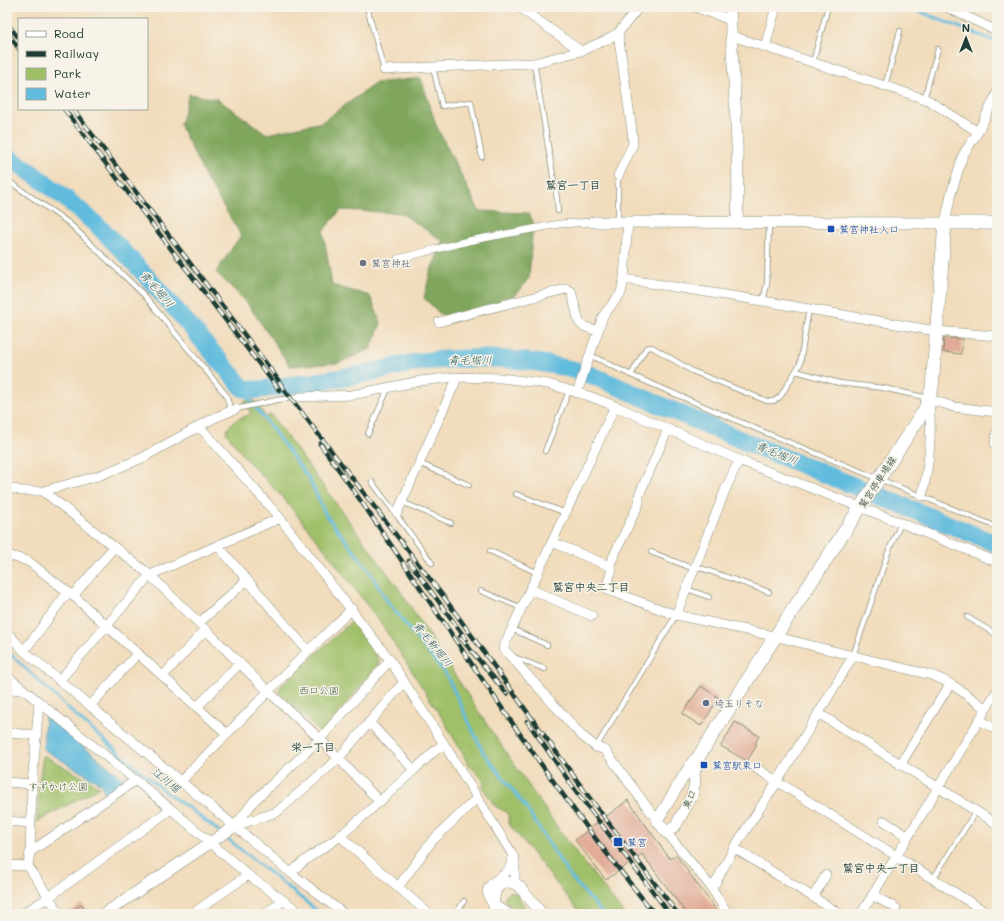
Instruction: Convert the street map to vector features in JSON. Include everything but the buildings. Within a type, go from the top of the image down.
[{"type":"main road","points":[[945,223],[997,223]]},
{"type":"main road","name":"鷲宮停車場線","points":[[699,756],[877,480],[919,419],[929,399],[932,388],[945,223]]},
{"type":"street","points":[[519,7],[580,51]]},
{"type":"street","points":[[384,70],[534,63],[580,51],[618,33],[639,7]]},
{"type":"street","points":[[695,7],[731,20]]},
{"type":"street","points":[[730,7],[737,170],[737,223]]},
{"type":"street","points":[[765,47],[776,7]]},
{"type":"street","points":[[946,7],[997,31]]},
{"type":"street","points":[[618,33],[633,144],[618,176]]},
{"type":"street","points":[[732,36],[924,98],[978,132]]},
{"type":"street","points":[[398,258],[468,241],[560,224],[593,222],[945,223],[951,194],[964,155],[978,132],[997,93]]},
{"type":"street","points":[[575,390],[589,357],[603,316],[621,293],[624,279],[623,222]]},
{"type":"street","points":[[624,279],[809,308],[936,330],[997,336]]},
{"type":"street","points":[[439,322],[566,289],[571,290],[582,326],[597,332]]},
{"type":"street","points":[[397,513],[455,383],[456,377]]},
{"type":"street","points":[[300,397],[346,395],[420,380],[456,377],[509,379],[548,384],[575,390],[739,460],[862,504],[997,562]]},
{"type":"street","points":[[922,496],[928,467],[931,433],[929,399],[954,407],[997,412]]},
{"type":"street","points":[[615,406],[503,648],[576,730],[596,747],[605,750],[656,819],[711,888],[728,914]]},
{"type":"street","points":[[7,487],[22,491],[42,491],[98,476],[133,462],[199,426],[237,409]]},
{"type":"street","points":[[199,426],[280,518],[390,660],[512,854],[515,865],[516,884]]},
{"type":"street","points":[[609,566],[638,503],[639,495],[668,429]]},
{"type":"street","points":[[997,431],[995,441],[997,446]]},
{"type":"street","points":[[676,615],[726,488],[739,460]]},
{"type":"street","points":[[42,491],[150,576],[269,692],[320,739],[380,802]]},
{"type":"street","points":[[59,681],[150,576],[280,518]]},
{"type":"street","points":[[552,542],[609,566],[612,569],[607,585],[608,590],[676,615],[775,637],[931,675],[950,684],[986,709]]},
{"type":"street","points":[[218,546],[308,651]]},
{"type":"street","points":[[24,651],[70,594],[114,547]]},
{"type":"street","points":[[7,555],[28,561],[70,594],[107,625],[227,734]]},
{"type":"street","points":[[164,676],[202,626],[247,580]]},
{"type":"street","points":[[530,589],[592,616]]},
{"type":"street","points":[[181,781],[308,651],[352,609]]},
{"type":"street","points":[[7,632],[24,651],[59,681],[291,873],[344,914]]},
{"type":"street","points":[[90,706],[138,653]]},
{"type":"street","points":[[711,888],[716,882],[734,848],[853,656]]},
{"type":"street","points":[[235,826],[254,801],[320,739],[390,660]]},
{"type":"street","points":[[197,707],[240,663]]},
{"type":"street","points":[[7,676],[210,841],[248,875],[294,908],[299,914]]},
{"type":"street","points":[[104,914],[210,841],[235,826],[277,812],[338,759],[404,682]]},
{"type":"street","points":[[900,764],[950,684]]},
{"type":"street","points":[[7,689],[23,690]]},
{"type":"street","points":[[861,914],[907,836],[996,693]]},
{"type":"street","points":[[39,703],[32,784],[30,852],[28,866],[60,914]]},
{"type":"street","points":[[818,713],[997,824]]},
{"type":"street","points":[[980,720],[997,730]]},
{"type":"street","points":[[370,722],[414,770]]},
{"type":"street","points":[[7,733],[37,735]]},
{"type":"street","points":[[291,873],[308,857],[340,836],[444,744]]},
{"type":"street","name":"東口","points":[[656,819],[661,814],[693,761],[699,756]]},
{"type":"street","name":"東口","points":[[667,833],[676,825],[694,791],[694,774],[699,756]]},
{"type":"street","points":[[754,768],[989,914]]},
{"type":"street","points":[[30,852],[136,780]]},
{"type":"street","points":[[7,782],[32,784]]},
{"type":"street","points":[[398,887],[432,841],[477,798]]},
{"type":"street","points":[[668,803],[668,810],[670,813],[676,815],[683,811]]},
{"type":"street","points":[[22,914],[49,897],[171,809]]},
{"type":"street","points":[[7,821],[31,823]]},
{"type":"street","points":[[884,821],[907,836]]},
{"type":"street","points":[[340,836],[429,914]]},
{"type":"street","points":[[734,848],[840,914]]},
{"type":"street","points":[[508,914],[494,906],[488,895],[488,888],[509,869],[512,854]]},
{"type":"street","points":[[7,865],[28,866]]},
{"type":"street","points":[[192,914],[248,875]]},
{"type":"street","points":[[813,897],[826,875]]},
{"type":"street","points":[[494,906],[493,896],[498,888],[504,884],[516,884],[537,911]]},
{"type":"street","points":[[872,895],[896,908]]},
{"type":"street","points":[[265,914],[283,901]]},
{"type":"lane","points":[[367,7],[384,70]]},
{"type":"lane","points":[[813,62],[827,10]]},
{"type":"lane","points":[[885,86],[900,31]]},
{"type":"lane","points":[[924,98],[938,49]]},
{"type":"lane","points":[[534,63],[557,198],[558,212]]},
{"type":"lane","points":[[433,67],[442,106],[471,102],[482,157]]},
{"type":"lane","points":[[618,176],[623,222]]},
{"type":"lane","points":[[7,180],[69,223],[144,295],[237,409],[261,403],[300,397]]},
{"type":"lane","points":[[763,301],[766,284],[769,223]]},
{"type":"lane","points":[[631,375],[646,348],[652,347],[692,371],[772,402],[780,397],[800,364],[809,308]]},
{"type":"lane","points":[[589,357],[877,480],[922,496],[997,527]]},
{"type":"lane","points":[[796,371],[839,383],[883,388],[929,399]]},
{"type":"lane","points":[[368,434],[387,391],[387,387]]},
{"type":"lane","points":[[545,451],[575,390]]},
{"type":"lane","points":[[419,464],[469,486]]},
{"type":"lane","points":[[372,482],[397,513],[432,562]]},
{"type":"lane","points":[[516,494],[566,513]]},
{"type":"lane","points":[[402,502],[451,523]]},
{"type":"lane","points":[[853,656],[889,550],[901,522]]},
{"type":"lane","points":[[490,551],[538,573]]},
{"type":"lane","points":[[651,552],[769,592]]},
{"type":"lane","points":[[687,589],[709,597]]},
{"type":"lane","points":[[481,591],[522,608]]},
{"type":"lane","points":[[596,747],[676,615]]},
{"type":"lane","points":[[967,617],[997,635]]},
{"type":"lane","points":[[512,629],[547,645]]},
{"type":"lane","points":[[509,655],[545,669]]},
{"type":"lane","points":[[933,880],[976,811]]},
{"type":"lane","points":[[456,914],[464,901]]},
{"type":"green space","points":[[421,78],[436,125],[479,211],[528,213],[533,221],[529,278],[505,307],[449,323],[424,298],[430,273],[443,241],[401,213],[341,210],[323,231],[332,285],[370,296],[381,323],[371,349],[338,363],[290,366],[247,303],[216,272],[241,235],[207,180],[180,125],[189,94],[217,99],[267,134],[322,122],[376,83]]},
{"type":"green space","points":[[254,400],[266,417],[271,415],[399,589],[486,723],[559,830],[624,914],[581,914],[509,824],[509,817],[506,812],[495,806],[483,788],[484,784],[482,778],[469,765],[444,721],[382,625],[326,551],[284,499],[247,460],[226,433],[233,423],[251,414],[244,401]]},
{"type":"green space","name":"西口公園","points":[[352,621],[379,659],[378,665],[321,734],[279,692],[281,686]]},
{"type":"green space","name":"すずかけ公園","points":[[43,755],[100,787],[37,822],[39,784]]},
{"type":"green space","points":[[510,891],[516,893],[525,908],[525,912],[521,913],[505,901],[505,896]]},
{"type":"water","points":[[45,715],[126,781],[106,796],[101,784],[43,749]]},
{"type":"waterway","points":[[908,7],[997,42]]},
{"type":"waterway","name":"青毛堀川","points":[[7,156],[56,191],[101,229],[156,287],[243,388],[255,390],[265,389],[346,377],[417,362],[446,359],[509,359],[571,369],[591,375],[734,437],[997,544]]},
{"type":"waterway","name":"青毛新堀川","points":[[243,388],[248,398],[309,479],[326,515],[368,569],[387,601],[447,676],[483,752],[525,806],[569,875],[603,914]]},
{"type":"waterway","name":"江川堀","points":[[7,651],[74,714],[119,753],[168,794],[220,832]]},
{"type":"waterway","name":"江川堀","points":[[224,836],[321,914]]},
{"type":"railway","points":[[7,23],[17,36]]},
{"type":"railway","points":[[7,32],[18,48]]},
{"type":"railway","points":[[65,110],[279,390]]},
{"type":"railway","points":[[74,110],[272,371],[286,392],[443,596],[589,797],[678,914]]},
{"type":"railway","points":[[320,444],[362,502],[538,760],[595,838],[655,914]]},
{"type":"railway","points":[[409,561],[466,639]]},
{"type":"railway","points":[[460,637],[507,694]]},
{"type":"railway","points":[[527,721],[578,794],[670,914]]},
{"type":"place","name":"鷲宮神社入口","points":[[831,229]]},
{"type":"place","name":"鷲宮神社","points":[[363,263]]},
{"type":"place","name":"埼玉りそな","points":[[706,703]]},
{"type":"place","name":"鷲宮駅東口","points":[[704,765]]},
{"type":"place","name":"鷲宮","points":[[618,842]]},
{"type":"district","name":"鷲宮一丁目","points":[[573,185]]},
{"type":"district","name":"鷲宮中央二丁目","points":[[591,587]]},
{"type":"district","name":"栄一丁目","points":[[313,747]]},
{"type":"district","name":"鷲宮中央一丁目","points":[[881,868]]}]
